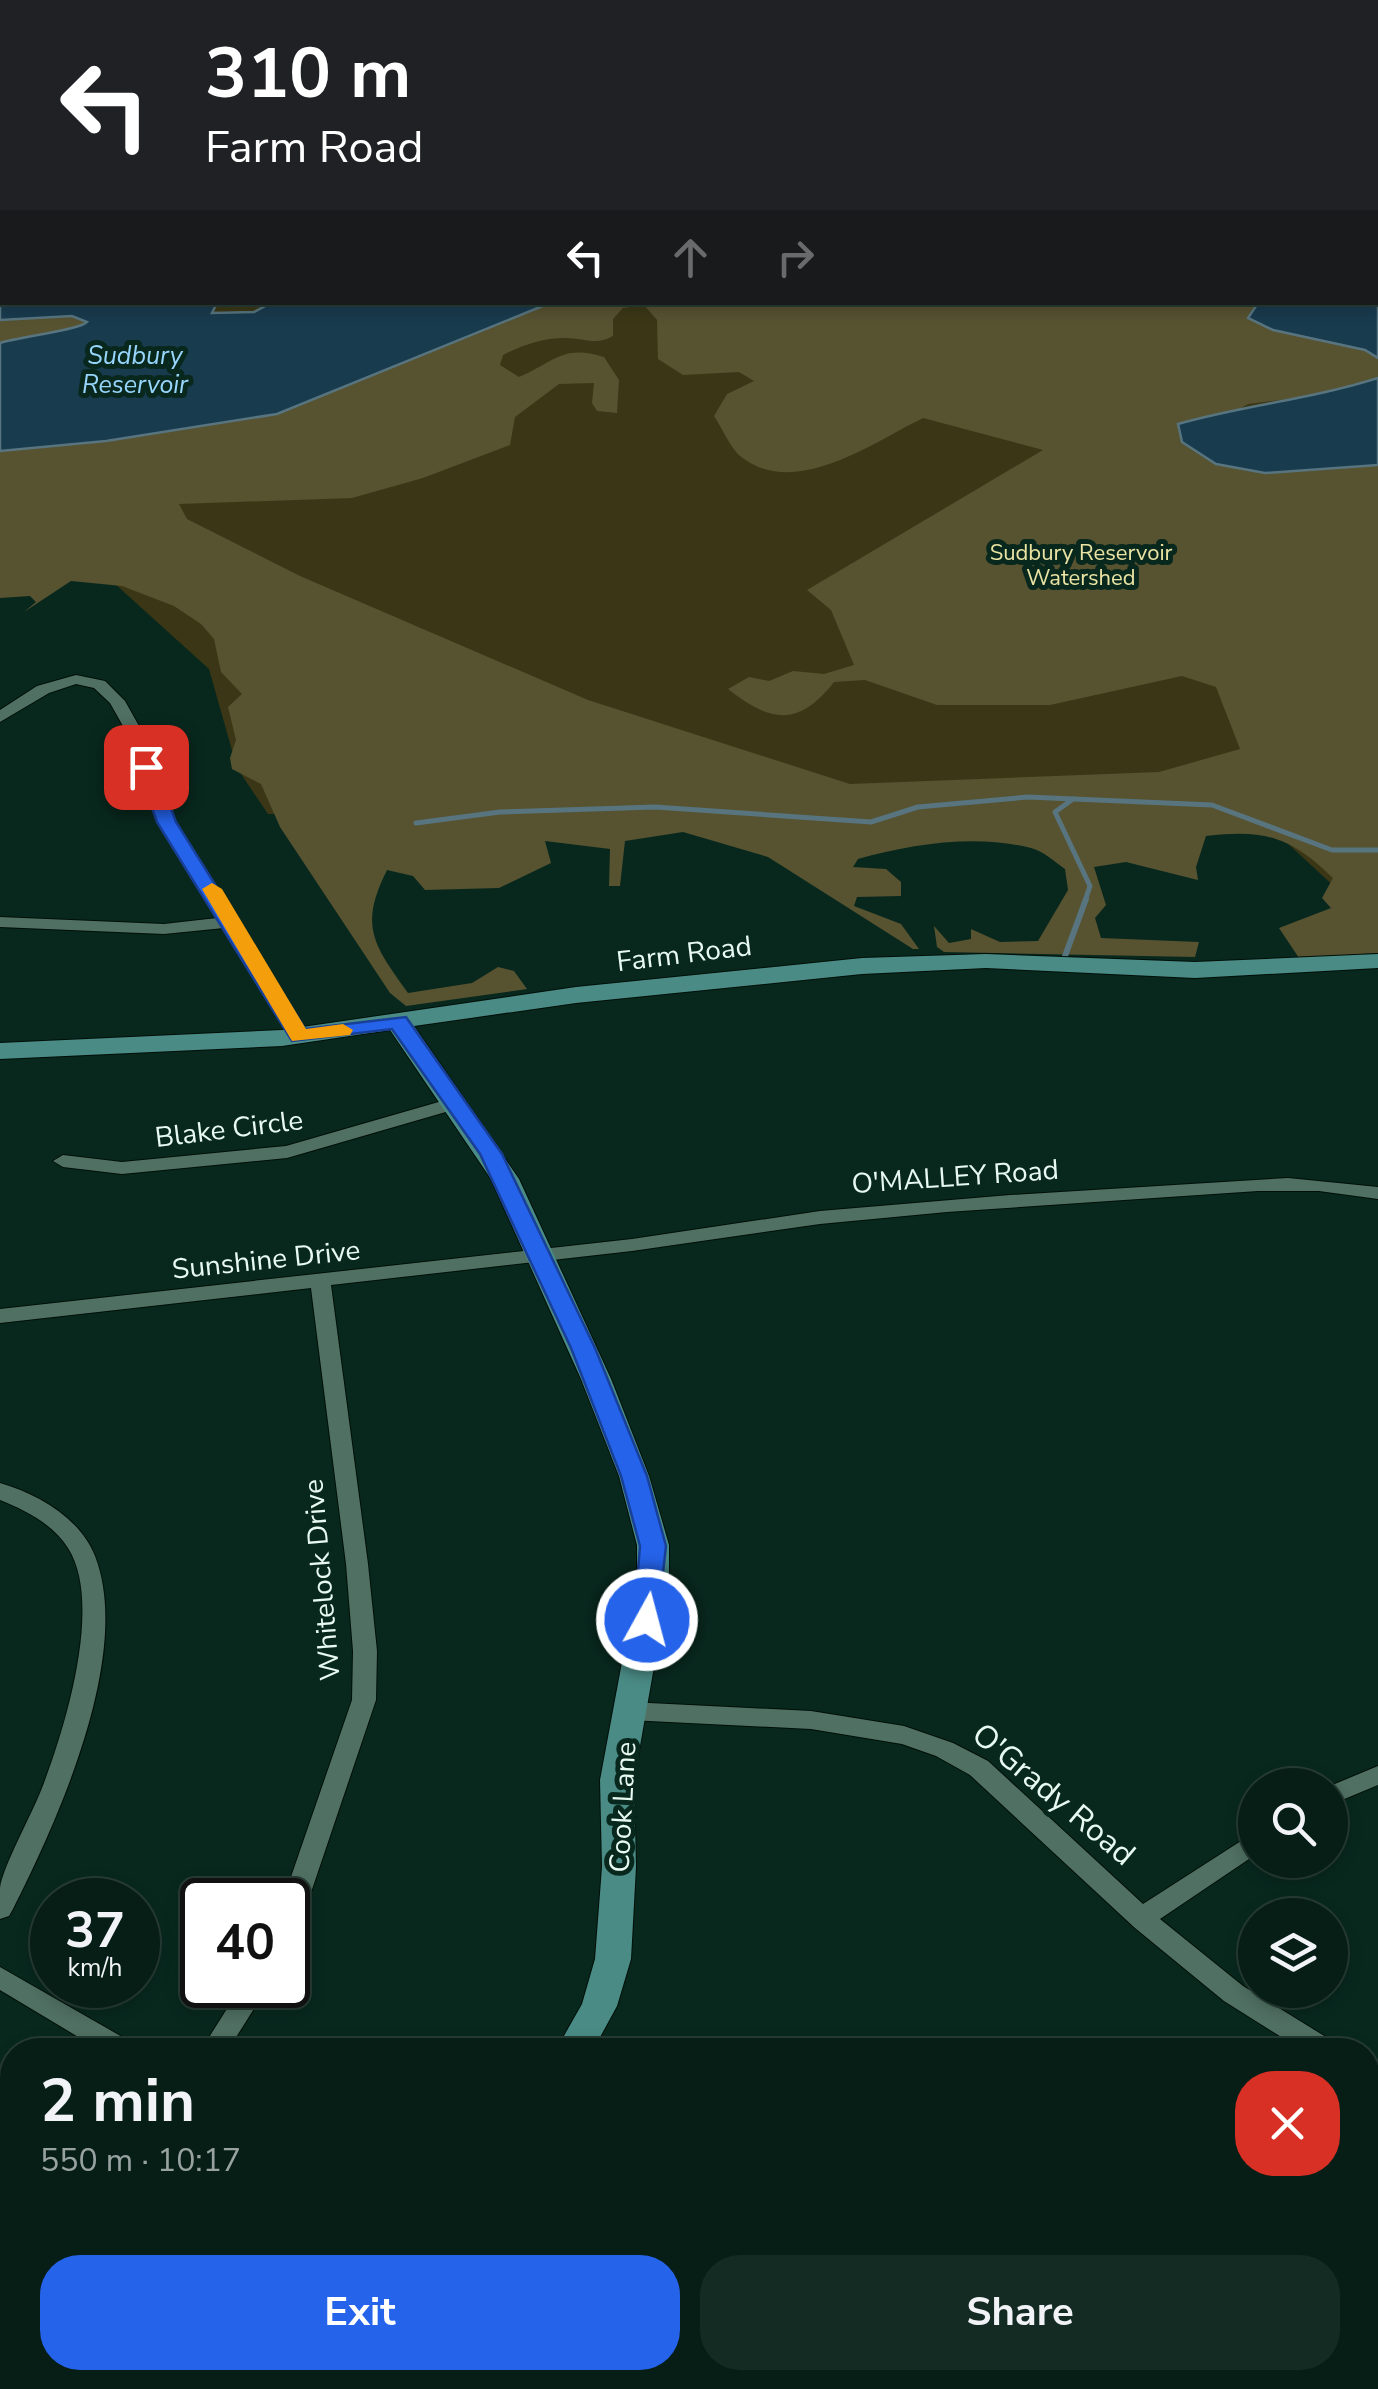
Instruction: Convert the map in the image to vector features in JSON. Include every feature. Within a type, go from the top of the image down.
[{"type":"street","points":[[0,717],[48,686],[69,682],[96,684],[126,708],[142,745],[151,790],[167,822],[299,1036]]},
{"type":"street","points":[[0,922],[164,929],[230,922]]},
{"type":"street","name":"Farm Road","points":[[0,1050],[138,1048],[299,1036],[697,980],[862,966],[986,962],[1181,970],[1378,961]]},
{"type":"street","name":"Cook Lane","points":[[398,1022],[505,1180],[596,1379],[634,1476],[653,1546],[654,1582],[617,1780],[619,1867],[613,1959],[599,2006],[581,2038]]},
{"type":"street","name":"Blake Circle","points":[[63,1162],[111,1168],[287,1152],[456,1103]]},
{"type":"street","name":"O'MALLEY Road","points":[[538,1257],[858,1213],[1288,1184],[1378,1194]]},
{"type":"street","name":"Sunshine Drive","points":[[0,1316],[538,1257]]},
{"type":"street","name":"Whitelock Drive","points":[[303,1878],[364,1700],[365,1651],[357,1564],[320,1281]]},
{"type":"street","points":[[0,1491],[32,1503],[62,1526],[84,1554],[92,1594],[90,1661],[69,1751],[30,1853],[0,1909]]},
{"type":"street","name":"O'Grady Road","points":[[629,1711],[802,1722],[898,1733],[942,1746],[979,1768],[1245,2002],[1305,2038]]},
{"type":"street","points":[[1348,1788],[1378,1775]]},
{"type":"street","points":[[1145,1916],[1238,1853]]},
{"type":"street","points":[[0,1977],[102,2038]]},
{"type":"street","points":[[222,2038],[241,2008]]},
{"type":"green space","name":"Sudbury Reservoir Watershed","points":[[0,305],[1378,305],[1378,927],[1271,828],[268,814],[237,768],[209,669],[92,563],[0,570]]},
{"type":"green space","points":[[545,305],[644,305],[1257,305],[1248,318],[1365,350],[1378,358],[1378,378],[1328,394],[1248,404],[1182,442],[1216,464],[1265,473],[1378,465],[1378,953],[1299,958],[1279,928],[1331,908],[1322,898],[1333,878],[1289,844],[1260,835],[1206,836],[1196,867],[1198,880],[1126,862],[1094,867],[1106,905],[1095,918],[1101,938],[1199,942],[1195,957],[944,952],[937,947],[934,926],[949,943],[971,939],[971,929],[1000,942],[1038,941],[1068,890],[1065,869],[1031,848],[966,841],[858,859],[853,867],[886,869],[901,882],[901,896],[857,897],[854,906],[901,924],[919,949],[913,949],[768,857],[683,832],[625,841],[620,886],[609,886],[610,849],[545,841],[551,863],[499,888],[425,890],[413,876],[387,870],[374,906],[374,934],[386,961],[408,993],[472,983],[498,967],[514,971],[527,989],[406,1006],[390,993],[280,827],[261,784],[232,769],[230,758],[236,740],[228,707],[242,694],[221,672],[214,639],[201,624],[174,606],[122,586],[71,581],[24,612],[36,602],[30,596],[0,598],[0,451],[106,441],[277,414]],"holes":[[[644,305],[657,320],[658,359],[683,375],[739,372],[754,381],[727,394],[714,416],[736,452],[761,468],[784,472],[833,463],[923,418],[1043,450],[807,590],[831,610],[854,665],[824,674],[793,671],[769,681],[749,677],[728,689],[758,709],[784,715],[809,707],[834,682],[865,680],[937,705],[1050,705],[1182,676],[1216,687],[1240,749],[1159,772],[850,784],[588,700],[300,576],[187,519],[179,504],[352,498],[423,478],[510,445],[515,417],[559,384],[594,383],[592,403],[597,411],[617,413],[619,380],[604,357],[578,353],[559,356],[519,377],[500,365],[503,355],[549,339],[607,339],[613,336],[613,319],[623,308]]]},
{"type":"green space","points":[[72,316],[88,322],[0,343],[0,320]]},
{"type":"water","name":"Sudbury Reservoir","points":[[0,305],[216,305],[212,313],[254,312],[267,305],[545,305],[277,414],[106,441],[0,451],[0,343],[87,322],[72,316],[0,320]]},
{"type":"water","points":[[1257,305],[1378,305],[1378,358],[1365,350],[1273,330],[1248,318]]},
{"type":"water","points":[[1378,378],[1378,465],[1265,473],[1216,464],[1182,442],[1178,424]]},
{"type":"waterway","points":[[416,823],[500,812],[655,807],[871,822],[918,807],[1028,797],[1212,805],[1332,850],[1378,850]]},
{"type":"waterway","points":[[1073,799],[1055,812],[1090,886],[1085,901]]},
{"type":"waterway","points":[[1065,956],[1086,899]]},
{"type":"slow traffic","points":[[212,889],[299,1036],[343,1030]]},
{"type":"route","points":[[146,767],[151,790],[167,822],[209,884],[299,1036],[398,1022],[491,1154],[583,1348],[634,1476],[653,1546],[654,1582],[647,1620]]}]
